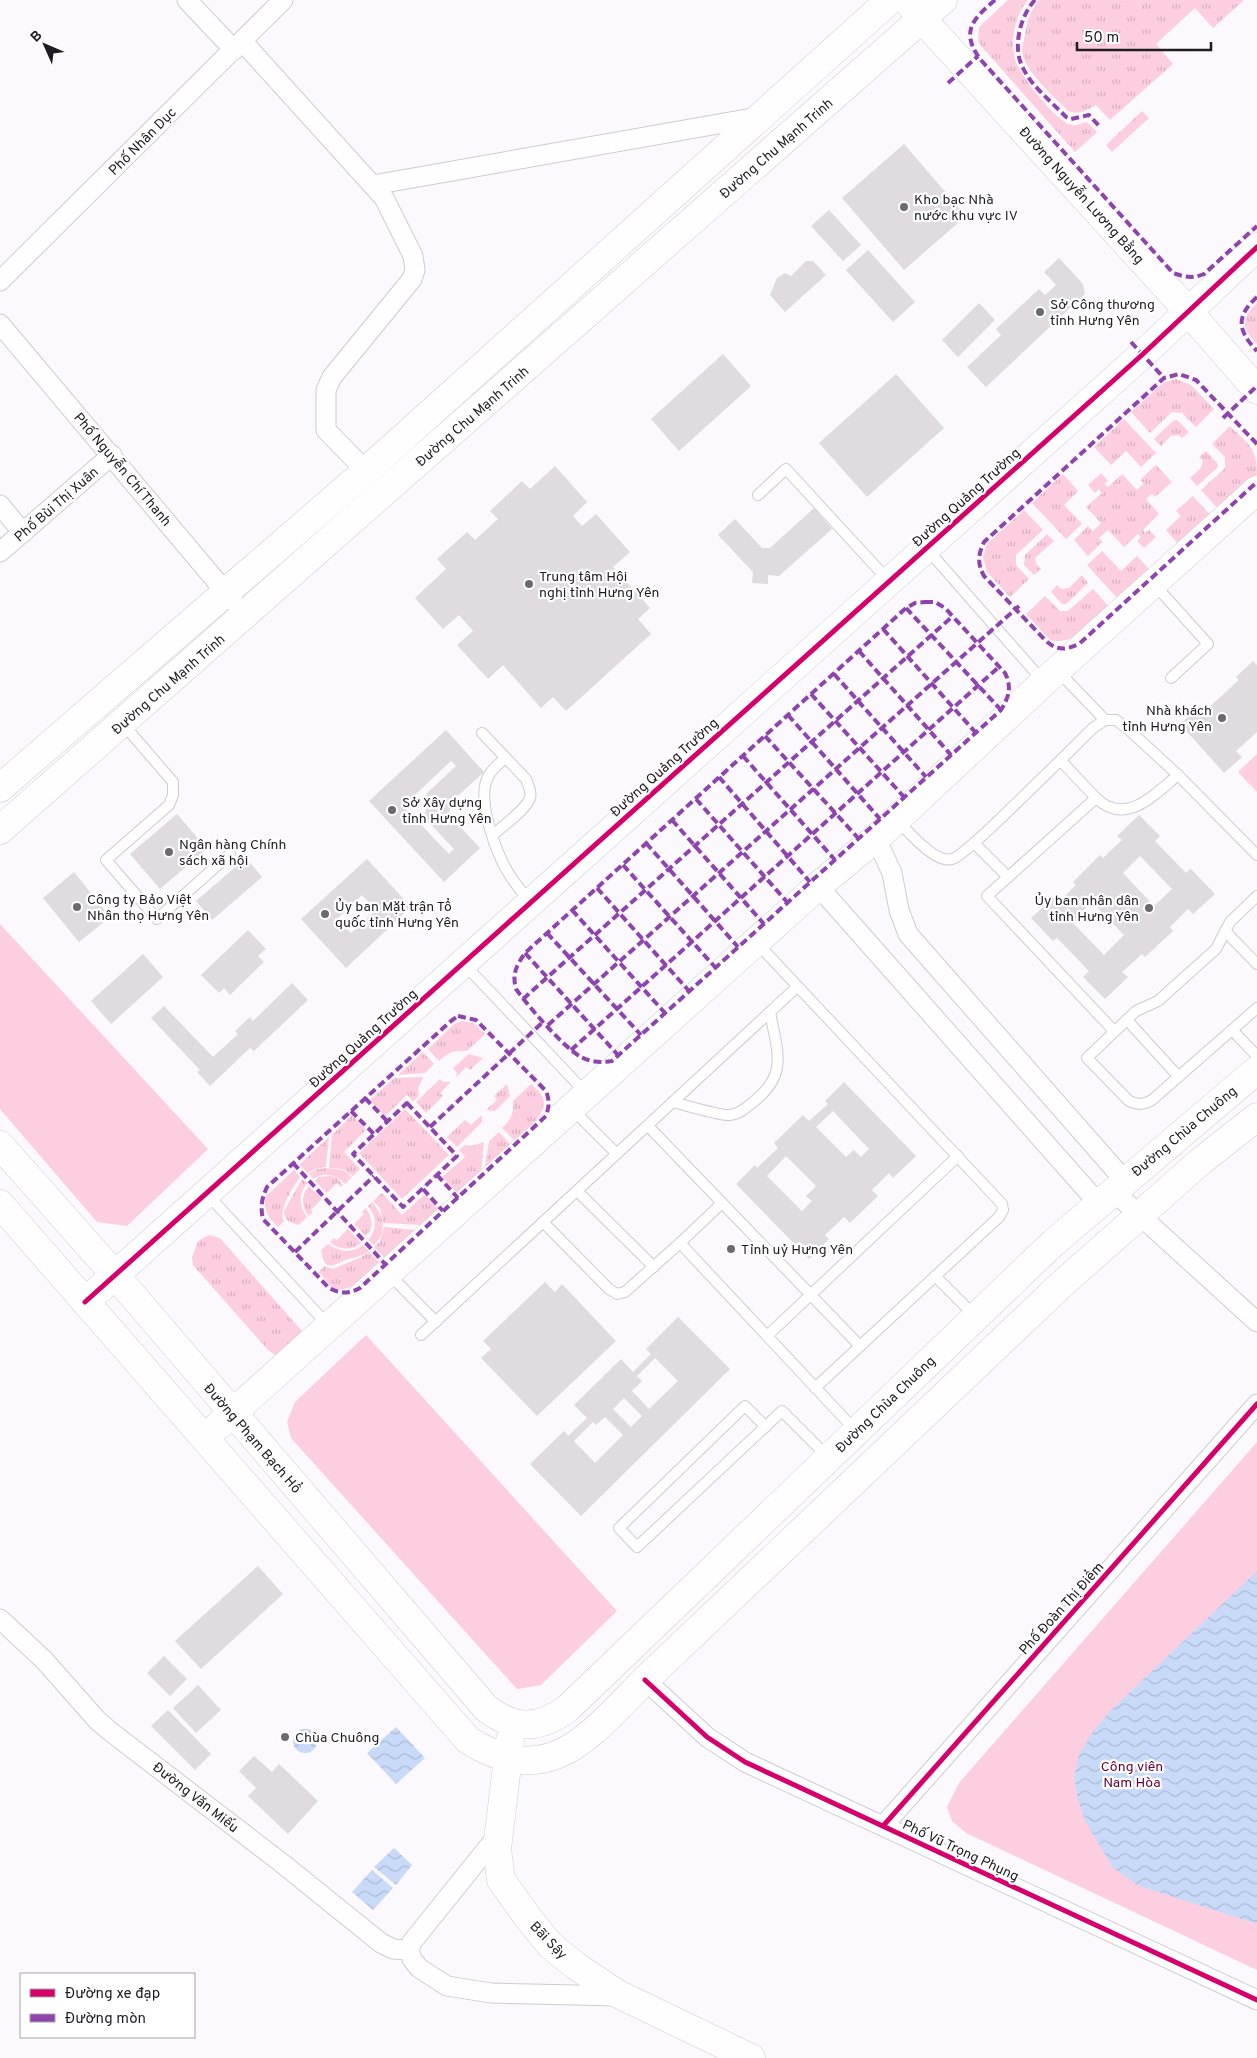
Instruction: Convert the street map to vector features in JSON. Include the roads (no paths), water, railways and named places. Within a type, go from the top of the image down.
[{"type":"main road","name":"Đường Chu Mạnh Trinh","points":[[0,788],[366,471],[890,0]]},
{"type":"main road","name":"Đường Chu Mạnh Trinh","points":[[0,830],[245,616],[914,10],[942,0]]},
{"type":"main road","name":"Đường Nguyễn Lương Bằng","points":[[914,10],[1188,311],[1257,390]]},
{"type":"main road","name":"Đường Quảng Trường","points":[[85,1302],[927,548],[1257,248]]},
{"type":"main road","points":[[204,1438],[233,1414],[818,886],[896,820],[1051,676],[1257,490]]},
{"type":"main road","name":"Đường Chùa Chuông","points":[[512,1723],[526,1725],[542,1723],[556,1718],[568,1708],[1052,1244],[1257,1070]]},
{"type":"main road","points":[[0,1204],[468,1740],[487,1752],[508,1759],[530,1761],[553,1757],[574,1747],[592,1733],[645,1680],[1062,1284],[1201,1161],[1257,1117]]},
{"type":"main road","name":"Đường Phạm Bạch Hổ","points":[[0,1145],[486,1708],[498,1717],[512,1723]]},
{"type":"main road","points":[[891,1398],[915,1423]]},
{"type":"main road","name":"Bãi Sậy","points":[[512,1723],[496,1849],[501,1880],[550,1945],[576,1966],[616,1993],[751,2058]]},
{"type":"street","points":[[187,0],[238,45],[373,185],[384,198],[413,256],[415,270],[412,279],[332,377],[326,390],[326,430],[366,471]]},
{"type":"street","name":"Phố Nhân Dục","points":[[0,281],[283,0]]},
{"type":"street","points":[[373,185],[761,117]]},
{"type":"street","name":"Phố Nguyễn Chí Thanh","points":[[0,324],[112,455],[245,616]]},
{"type":"street","name":"Phố Bùi Thị Xuân","points":[[0,552],[112,455]]},
{"type":"street","points":[[0,505],[23,533]]},
{"type":"street","points":[[876,838],[892,873],[900,910],[908,934],[1112,1192]]},
{"type":"street","points":[[818,886],[1112,1192],[1257,1322]]},
{"type":"street","name":"Phố Đoàn Thị Điểm","points":[[883,1826],[1257,1404]]},
{"type":"street","name":"Đường Văn Miếu","points":[[2,1623],[44,1660],[97,1720],[111,1732],[283,1864],[381,1943],[393,1948],[409,1950]]},
{"type":"street","name":"Phố Vũ Trọng Phụng","points":[[645,1680],[707,1737],[745,1762],[1257,2000]]},
{"type":"street","points":[[498,1835],[412,1942],[409,1950],[412,1959],[419,1968],[428,1976],[447,1986],[491,1993],[625,1997]]},
{"type":"lane","points":[[758,495],[786,469],[889,581]]},
{"type":"lane","points":[[927,548],[1051,676],[1105,720]]},
{"type":"lane","points":[[1154,584],[1208,644],[1171,678]]},
{"type":"lane","points":[[896,820],[920,844],[943,858],[952,859],[974,843],[1093,728],[1105,720],[1116,720],[1178,775],[1257,855]]},
{"type":"lane","points":[[122,724],[172,782],[173,794],[169,805],[106,860],[158,919],[230,854]]},
{"type":"lane","points":[[482,733],[526,779],[530,788],[530,798],[525,806],[492,835]]},
{"type":"lane","points":[[505,758],[489,775],[484,792],[485,809],[496,849],[508,873],[530,903]]},
{"type":"lane","points":[[1060,761],[1104,806],[1115,809],[1130,809],[1143,804],[1178,775]]},
{"type":"lane","points":[[1096,798],[987,896],[1114,1031]]},
{"type":"lane","points":[[974,843],[1008,877]]},
{"type":"lane","points":[[1257,896],[1230,922],[1216,949],[1158,1001],[1136,1011],[1087,1058],[1129,1101],[1144,1104],[1152,1100],[1257,1008]]},
{"type":"lane","points":[[1224,931],[1257,964]]},
{"type":"lane","points":[[756,942],[958,1156],[1002,1204],[1003,1210],[999,1216],[815,1388]]},
{"type":"lane","points":[[464,963],[579,1101],[617,1154]]},
{"type":"lane","points":[[421,1336],[798,987]]},
{"type":"lane","points":[[674,1102],[729,1116],[741,1112],[762,1096],[776,1076],[779,1062],[770,1012]]},
{"type":"lane","points":[[1127,1020],[1178,1076]]},
{"type":"lane","points":[[1232,1030],[1257,1056]]},
{"type":"lane","points":[[648,1126],[860,1346]]},
{"type":"lane","points":[[767,1336],[958,1156]]},
{"type":"lane","points":[[577,1191],[654,1267]]},
{"type":"lane","points":[[206,1194],[330,1326]]},
{"type":"lane","points":[[543,1222],[608,1289],[617,1294],[625,1292],[654,1267],[722,1203]]},
{"type":"lane","points":[[680,1243],[856,1432]]},
{"type":"lane","points":[[388,1274],[436,1322]]},
{"type":"lane","points":[[935,1276],[976,1317]]},
{"type":"lane","points":[[766,1427],[745,1406],[619,1528],[637,1547],[766,1427],[782,1411],[829,1458]]},
{"type":"water","points":[[1257,1571],[1257,1924],[1139,1886],[1113,1868],[1085,1821],[1078,1800],[1074,1777],[1079,1754],[1094,1730],[1110,1711]]},
{"type":"water","points":[[396,1727],[425,1758],[396,1784],[367,1753]]},
{"type":"water","points":[[305,1729],[314,1732],[317,1741],[314,1750],[305,1753],[296,1750],[293,1741],[296,1732]]},
{"type":"water","points":[[394,1848],[412,1865],[396,1885],[374,1867]]},
{"type":"water","points":[[372,1870],[393,1888],[373,1910],[352,1892]]},
{"type":"place","name":"Kho bạc Nhà nước khu vực IV","points":[[904,207]]},
{"type":"place","name":"Sở Công thương tỉnh Hưng Yên","points":[[1040,312]]},
{"type":"place","name":"Trung tâm Hội nghị tỉnh Hưng Yên","points":[[529,584]]},
{"type":"place","name":"Nhà khách tỉnh Hưng Yên","points":[[1222,718]]},
{"type":"place","name":"Sở Xây dựng tỉnh Hưng Yên","points":[[392,810]]},
{"type":"place","name":"Ngân hàng Chính sách xã hội","points":[[169,852]]},
{"type":"place","name":"Công ty Bảo Việt Nhân thọ Hưng Yên","points":[[77,907]]},
{"type":"place","name":"Ủy ban nhân dân tỉnh Hưng Yên","points":[[1149,908]]},
{"type":"place","name":"Ủy ban Mặt trận Tổ quốc tỉnh Hưng Yên","points":[[325,914]]},
{"type":"place","name":"Tỉnh uỷ Hưng Yên","points":[[731,1249]]},
{"type":"place","name":"Chùa Chuông","points":[[285,1737]]},
{"type":"park label","name":"Công viên Nam Hòa","points":[[1132,1774]]}]
